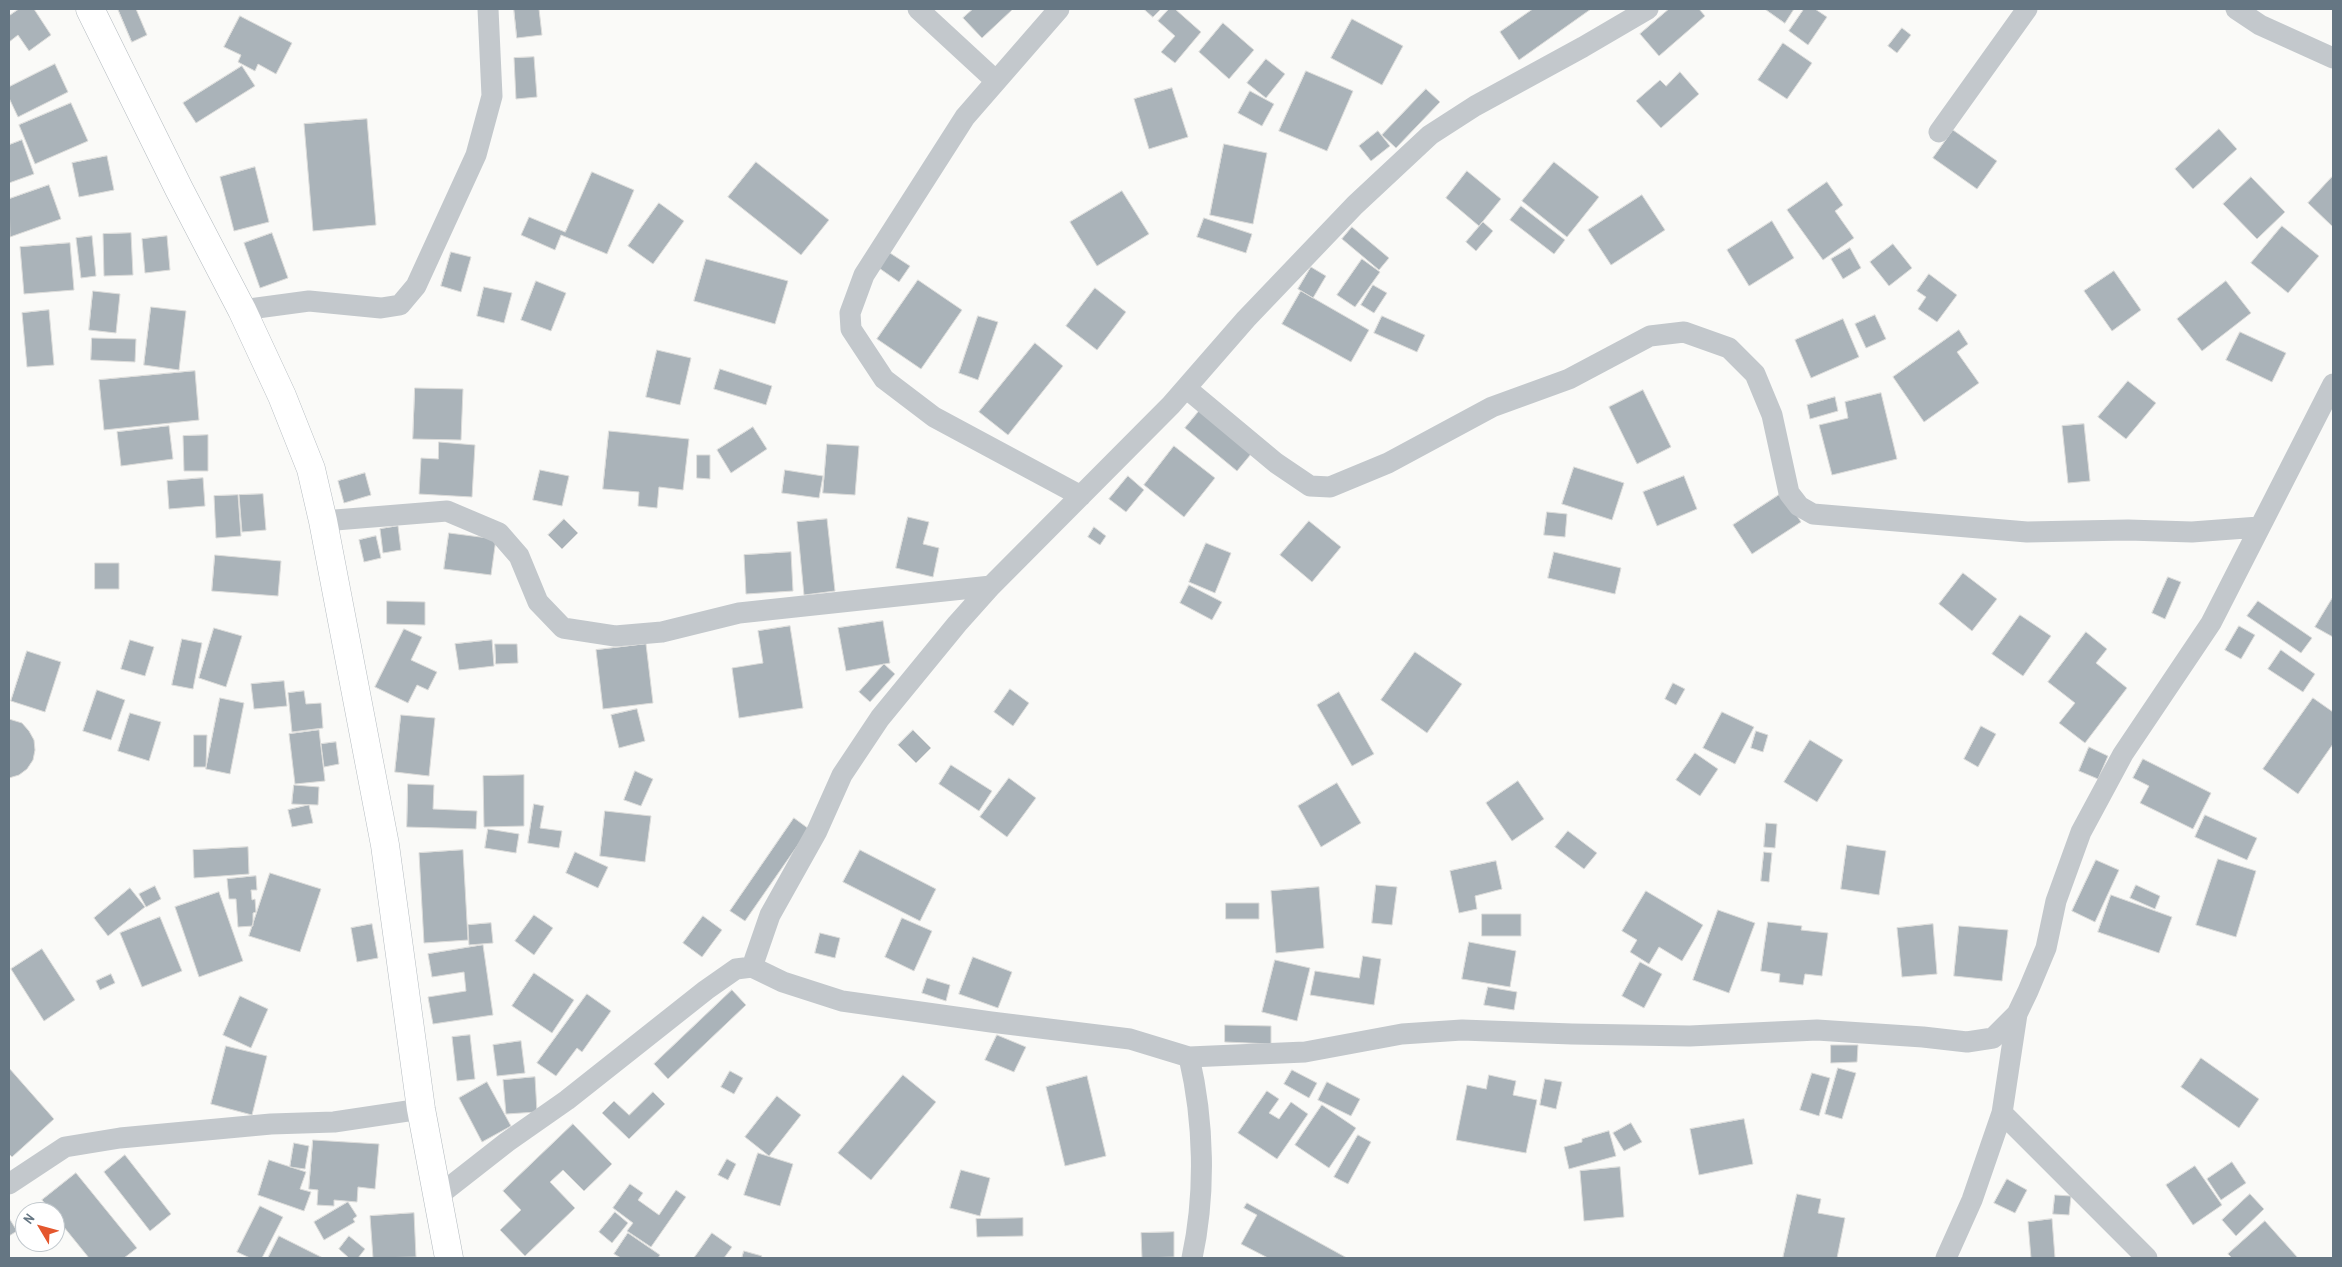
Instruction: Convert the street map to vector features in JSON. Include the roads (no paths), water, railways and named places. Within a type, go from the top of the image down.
[{"type":"main road","points":[[90,9],[179,190],[242,310],[282,396],[311,469],[323,521],[386,844],[421,1108],[449,1258]]},
{"type":"street","points":[[242,310],[309,301],[381,308],[400,305],[416,286],[476,156],[492,96],[488,9]]},
{"type":"street","points":[[918,9],[996,81]]},
{"type":"street","points":[[1059,9],[964,117],[864,275],[850,313],[851,329],[862,349],[884,379],[934,418],[1081,496]]},
{"type":"street","points":[[752,967],[770,915],[817,830],[842,775],[880,718],[957,624],[991,586],[1186,388],[1246,319],[1355,205],[1430,135],[1475,106],[1648,9]]},
{"type":"street","points":[[1939,132],[2027,9]]},
{"type":"street","points":[[2236,9],[2260,25],[2333,58]]},
{"type":"street","points":[[1186,388],[1276,463],[1310,486],[1330,487],[1388,463],[1492,407],[1569,379],[1650,336],[1684,332],[1729,348],[1755,374],[1772,415],[1789,493],[1799,506],[1813,514],[2027,532],[2128,530],[2192,532],[2259,527]]},
{"type":"street","points":[[1946,1258],[1972,1200],[2002,1113],[2017,1014],[2046,948],[2056,901],[2081,832],[2123,754],[2211,623],[2333,384]]},
{"type":"street","points":[[323,521],[447,511],[499,533],[519,556],[538,602],[563,628],[615,636],[662,632],[739,612],[991,586]]},
{"type":"street","points":[[438,1196],[507,1142],[567,1100],[706,990],[736,969],[752,967],[783,982],[842,1001],[928,1014],[1130,1039],[1190,1057],[1304,1052],[1402,1034],[1462,1030],[1680,1036],[1817,1030],[1967,1042],[1993,1038],[2017,1014]]},
{"type":"street","points":[[1190,1057],[1198,1093],[1200,1146],[1198,1254]]},
{"type":"street","points":[[9,1184],[65,1147],[120,1138],[271,1124],[334,1122],[421,1108]]},
{"type":"street","points":[[2002,1113],[2147,1258]]}]
